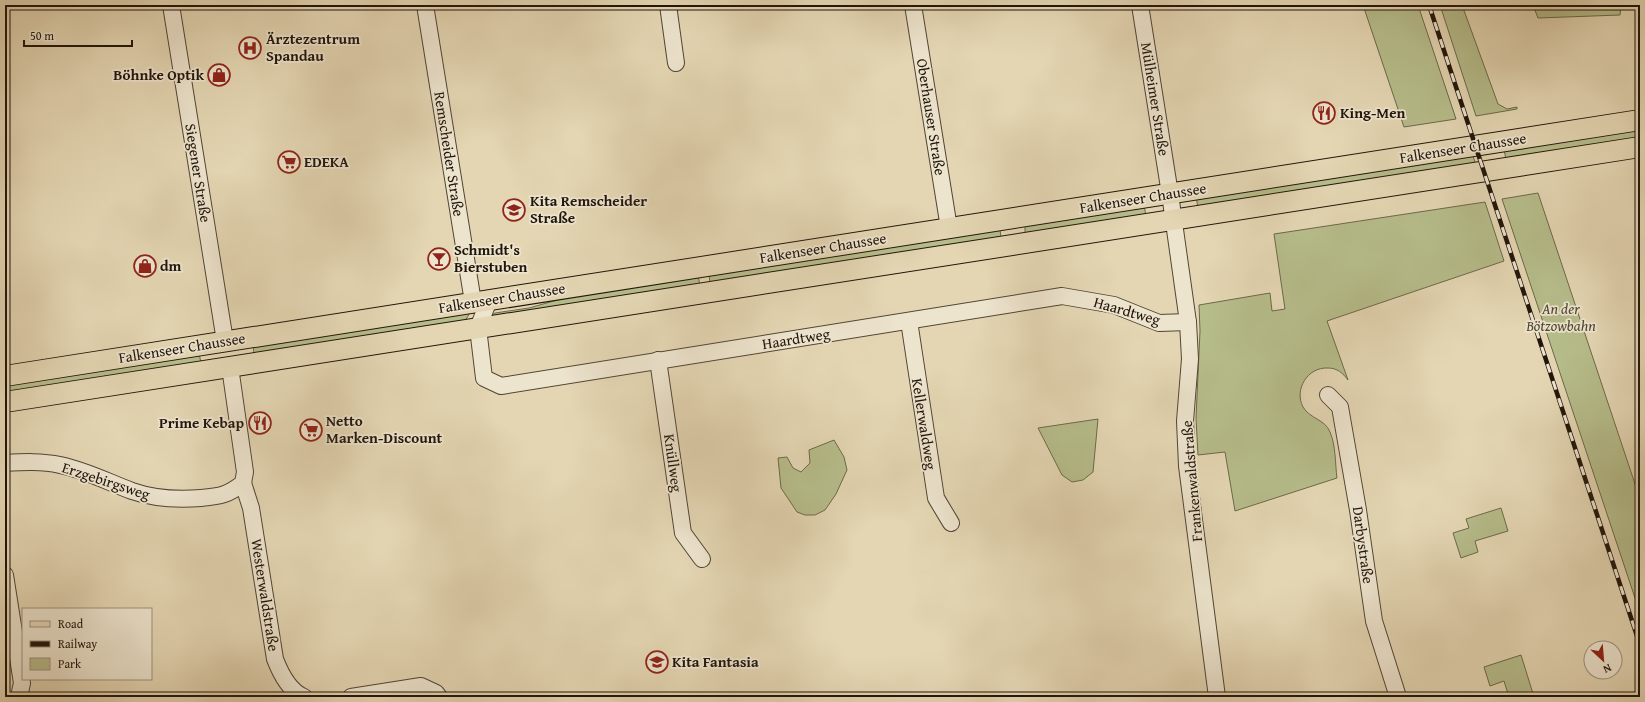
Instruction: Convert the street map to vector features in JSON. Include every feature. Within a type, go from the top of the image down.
[{"type":"main road","name":"Falkenseer Chaussee","points":[[5,376],[1640,120]]},
{"type":"main road","name":"Falkenseer Chaussee","points":[[5,402],[1640,147]]},
{"type":"main road","points":[[226,341],[230,367]]},
{"type":"street","name":"Siegener Straße","points":[[171,5],[226,341]]},
{"type":"street","name":"Remscheider Straße","points":[[424,5],[481,301]]},
{"type":"street","points":[[668,5],[676,64]]},
{"type":"street","name":"Oberhauser Straße","points":[[913,5],[949,228]]},
{"type":"street","name":"Mülheimer Straße","points":[[1140,5],[1170,194]]},
{"type":"street","name":"Frankenwaldstraße","points":[[1170,194],[1188,322],[1190,359],[1185,422],[1187,466],[1217,697]]},
{"type":"street","name":"Haardtweg","points":[[481,301],[478,328],[484,378],[501,386],[1062,296],[1114,305],[1159,323],[1188,322]]},
{"type":"street","name":"Kellerwaldweg","points":[[909,321],[936,498],[951,523]]},
{"type":"street","name":"Knüllweg","points":[[658,360],[683,533],[702,559]]},
{"type":"street","name":"Westerwaldstraße","points":[[230,367],[245,472],[243,483],[251,508],[275,659],[280,671],[289,684],[304,697]]},
{"type":"street","name":"Darbystraße","points":[[1328,396],[1340,407],[1358,510],[1374,621],[1398,697]]},
{"type":"street","name":"Erzgebirgsweg","points":[[5,463],[31,461],[60,464],[88,473],[133,491],[157,498],[183,500],[231,493],[243,483]]},
{"type":"street","points":[[5,575],[22,683],[20,697]]},
{"type":"street","points":[[352,697],[421,686],[436,693],[439,697]]},
{"type":"green space","points":[[1363,5],[1418,5],[1456,119],[1404,127]]},
{"type":"green space","points":[[1440,5],[1462,5],[1498,104],[1507,109],[1517,107],[1517,109],[1476,116]]},
{"type":"green space","points":[[1533,5],[1621,5],[1620,15],[1538,18]]},
{"type":"green space","points":[[1640,128],[1640,139],[1506,160],[1504,149]]},
{"type":"green space","points":[[1472,153],[1476,165],[1198,208],[1196,196]]},
{"type":"green space","name":"An der Bötzowbahn","points":[[1538,193],[1640,499],[1640,613],[1502,199]]},
{"type":"green space","points":[[1485,202],[1504,261],[1327,321],[1348,380],[1342,373],[1331,368],[1314,371],[1308,375],[1304,381],[1300,394],[1303,407],[1306,411],[1325,424],[1330,432],[1334,449],[1337,478],[1235,511],[1225,452],[1198,455],[1196,418],[1200,331],[1199,305],[1270,293],[1272,311],[1285,309],[1274,234]]},
{"type":"green space","points":[[1144,205],[1146,216],[1027,234],[1025,232],[1025,225]]},
{"type":"green space","points":[[1000,230],[1001,237],[710,284],[709,273]]},
{"type":"green space","points":[[698,275],[700,286],[491,316],[495,313],[529,308],[582,293]]},
{"type":"green space","points":[[471,311],[465,321],[254,354],[253,345]]},
{"type":"green space","points":[[199,353],[201,363],[5,393],[5,383]]},
{"type":"green space","points":[[1098,419],[1093,472],[1083,480],[1072,482],[1062,475],[1038,428]]},
{"type":"green space","points":[[834,440],[844,457],[847,470],[836,494],[825,510],[815,515],[805,515],[797,512],[781,488],[778,458],[787,457],[793,468],[801,472],[810,463],[809,450]]},
{"type":"green space","points":[[1501,508],[1508,531],[1475,541],[1478,552],[1461,558],[1453,533],[1469,528],[1466,519]]},
{"type":"green space","points":[[1521,655],[1534,697],[1509,697],[1504,681],[1490,686],[1484,667]]},
{"type":"railway","points":[[1429,5],[1640,645]]},
{"type":"place","name":"Ärztezentrum Spandau","points":[[250,48]]},
{"type":"place","name":"Böhnke Optik","points":[[219,75]]},
{"type":"place","name":"King-Men","points":[[1324,113]]},
{"type":"place","name":"EDEKA","points":[[289,162]]},
{"type":"place","name":"Kita Remscheider Straße","points":[[514,210]]},
{"type":"place","name":"Schmidt's Bierstuben","points":[[439,259]]},
{"type":"place","name":"dm","points":[[145,266]]},
{"type":"place","name":"Prime Kebap","points":[[260,423]]},
{"type":"place","name":"Netto Marken-Discount","points":[[311,430]]},
{"type":"place","name":"Kita Fantasia","points":[[657,662]]}]
